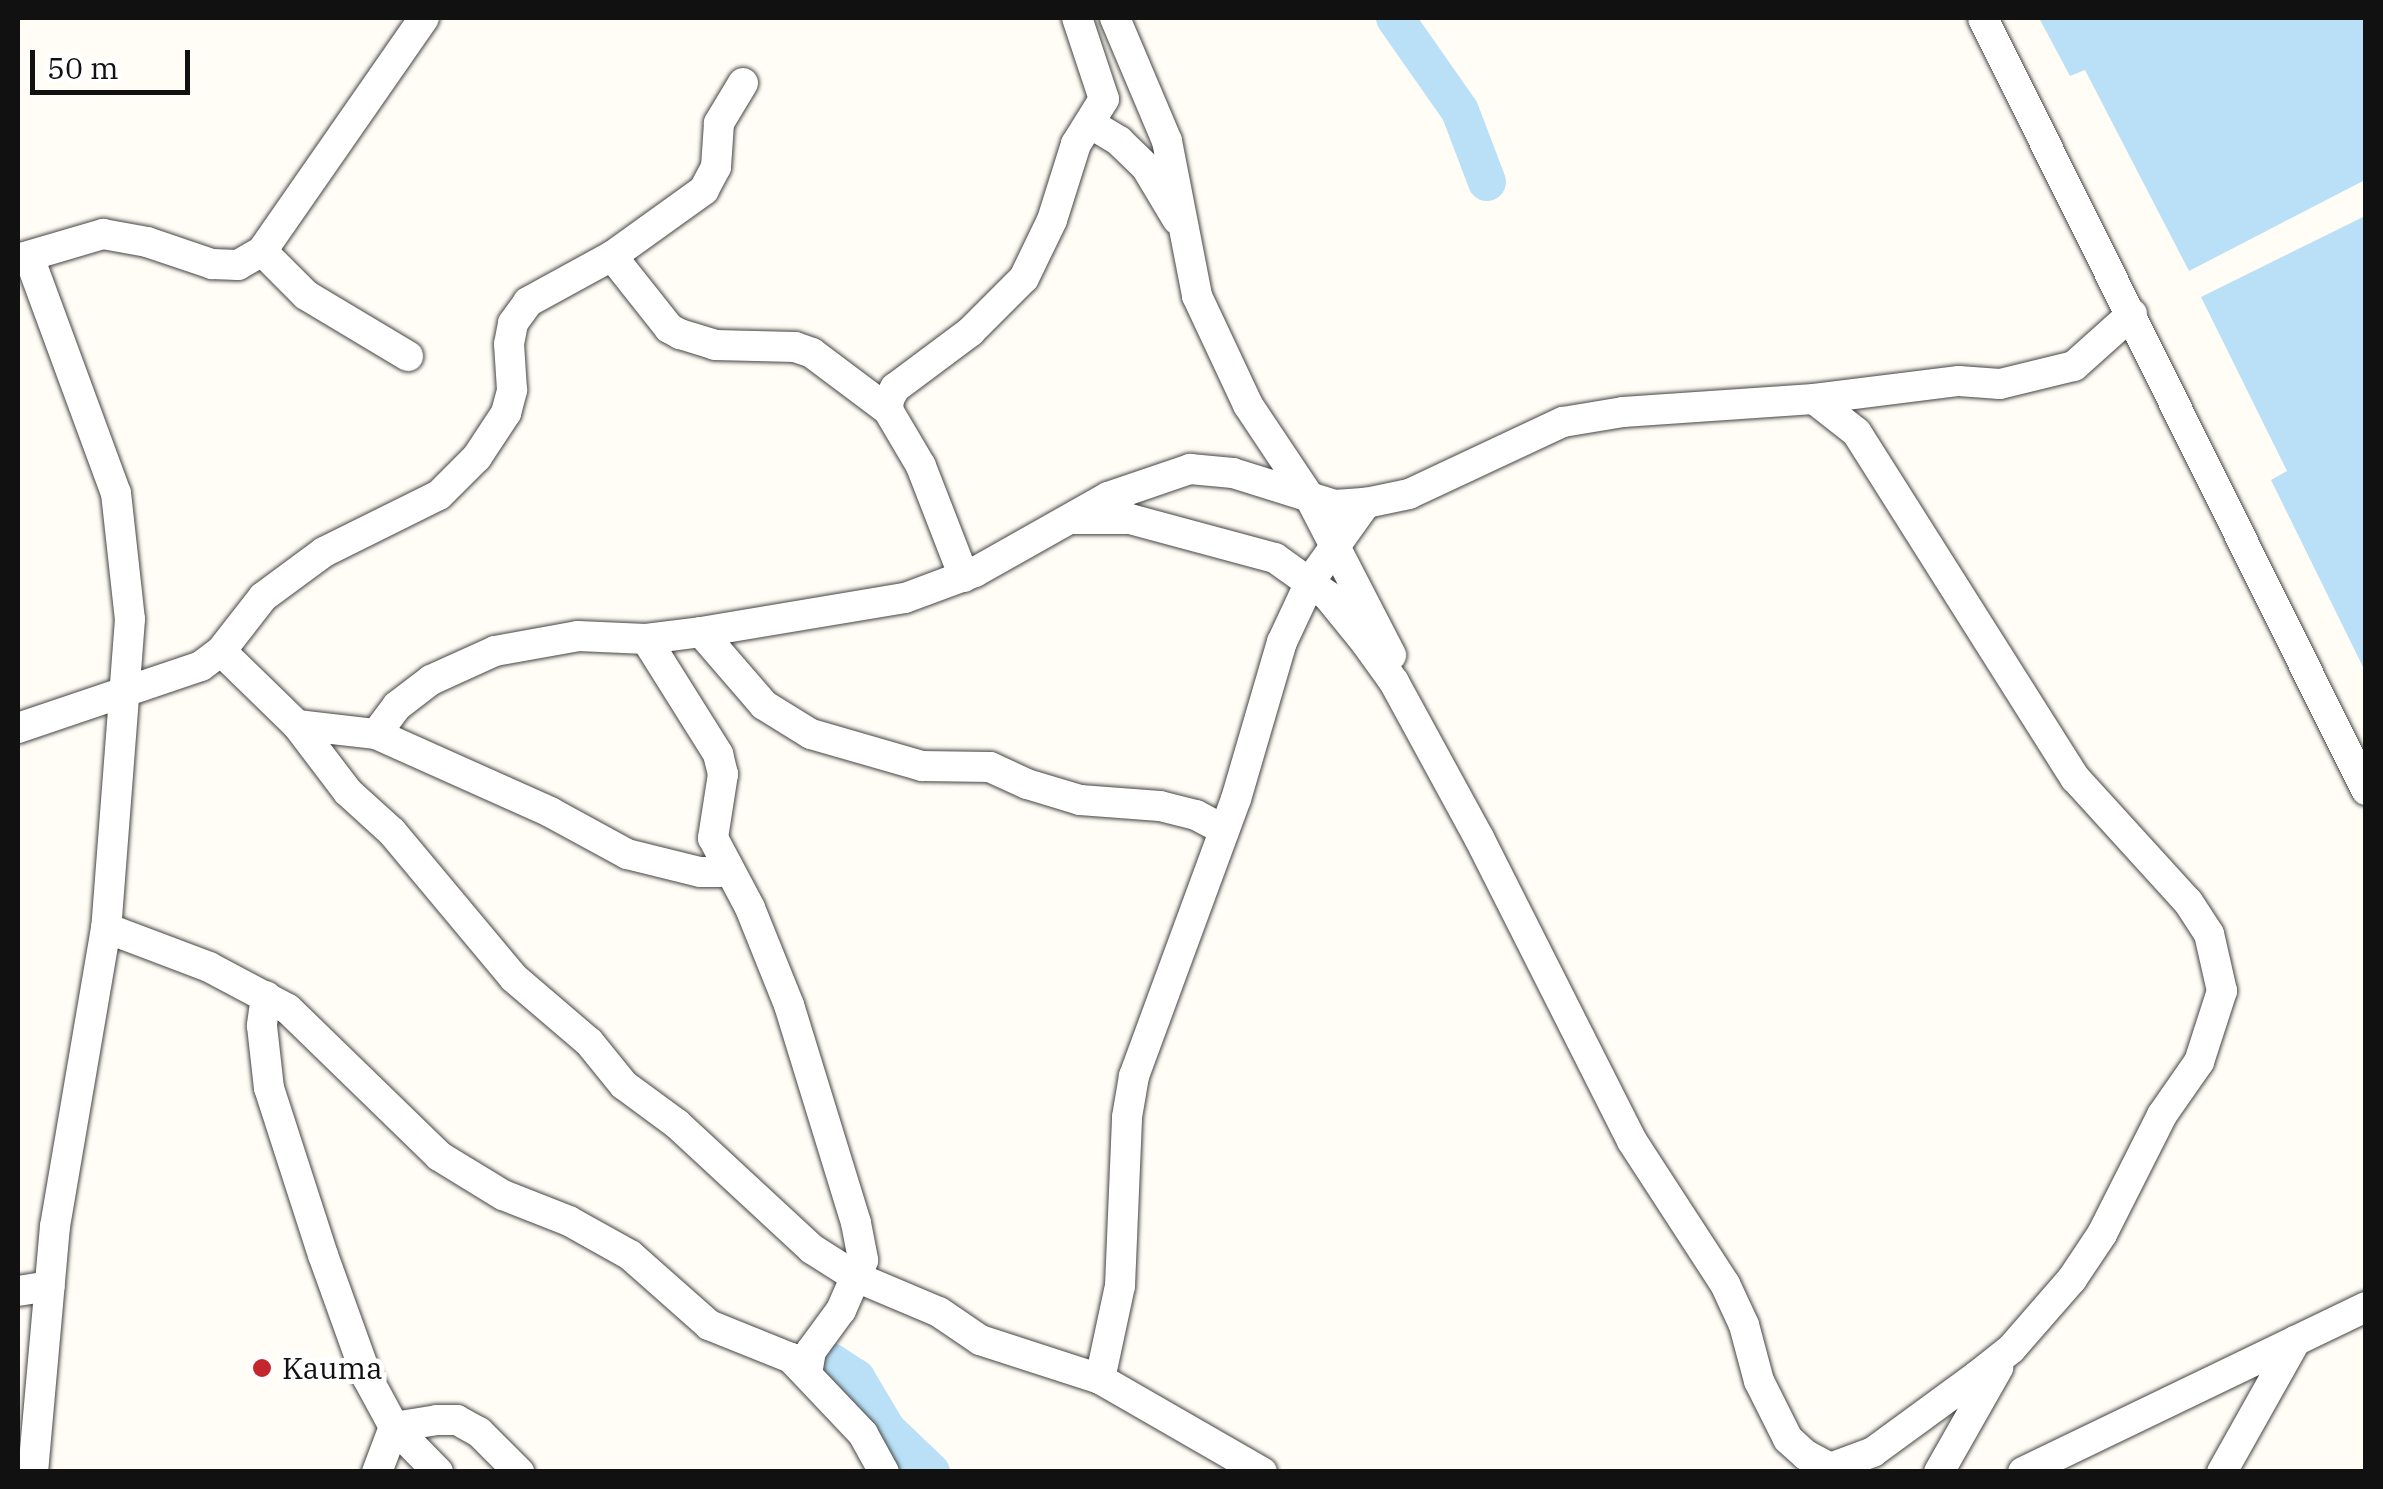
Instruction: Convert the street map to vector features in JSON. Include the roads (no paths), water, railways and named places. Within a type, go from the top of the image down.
[{"type":"street","points":[[33,1472],[27,1288],[75,1096],[106,928],[130,619],[116,492],[23,258],[104,234],[146,242],[212,264],[238,264],[262,251],[424,18]]},
{"type":"street","points":[[888,410],[895,388],[970,332],[1024,278],[1052,220],[1076,144],[1104,99],[1077,18]]},
{"type":"street","points":[[1115,18],[1167,141],[1179,183],[1181,226],[1198,296],[1248,405],[1310,498],[1390,648],[1394,682]]},
{"type":"street","points":[[1983,18],[2366,790]]},
{"type":"street","points":[[18,728],[127,690],[176,678],[221,651],[263,597],[324,552],[409,512],[456,480],[494,435],[506,413],[512,390],[511,334],[528,302],[612,256],[704,190],[716,167],[719,124],[742,84]]},
{"type":"street","points":[[1091,124],[1146,167],[1181,226]]},
{"type":"street","points":[[262,251],[306,295],[408,356]]},
{"type":"street","points":[[612,256],[669,328],[716,344],[795,348],[812,354],[888,410],[921,466],[964,577]]},
{"type":"street","points":[[376,734],[396,706],[431,680],[495,650],[578,636],[646,639],[905,598],[964,577],[1146,480],[1190,469],[1233,472],[1336,504],[1366,503],[1409,494],[1562,422],[1622,412],[1814,399],[1959,382],[2000,384],[2074,366],[2132,314]]},
{"type":"street","points":[[1814,399],[1856,432],[2075,778],[2188,902],[2209,934],[2219,964],[2222,991],[2199,1062],[2162,1115],[2092,1250],[2010,1349],[1939,1472]]},
{"type":"street","points":[[1100,1379],[1120,1286],[1126,1117],[1134,1076],[1250,754],[1262,699],[1311,580],[1366,503]]},
{"type":"street","points":[[1071,519],[1130,520],[1180,530],[1274,558],[1311,580],[1394,682],[1632,1141],[1726,1284],[1744,1325],[1759,1381],[1788,1438],[1806,1455],[1831,1470],[1873,1452],[2010,1349]]},
{"type":"street","points":[[701,632],[764,705],[811,734],[922,766],[990,766],[1027,784],[1080,800],[1160,806],[1196,814],[1224,830]]},
{"type":"street","points":[[646,639],[718,754],[722,774],[713,838],[768,950],[805,1055],[856,1223],[863,1260],[840,1310],[811,1351],[808,1373]]},
{"type":"street","points":[[221,651],[297,725],[348,792],[392,832],[426,878],[466,916],[514,978],[589,1042],[624,1085],[677,1124],[812,1249],[856,1277],[938,1312],[980,1340],[1100,1379],[1262,1472]]},
{"type":"street","points":[[297,725],[376,734],[439,766],[550,812],[627,854],[700,872],[730,872]]},
{"type":"street","points":[[106,928],[209,967],[266,996],[313,1030],[439,1156],[503,1194],[596,1234],[630,1255],[708,1325],[792,1358],[864,1434],[884,1472]]},
{"type":"street","points":[[266,996],[263,1050],[280,1128],[367,1377],[394,1427],[438,1472]]},
{"type":"street","points":[[2023,1472],[2366,1307]]},
{"type":"street","points":[[2222,1472],[2296,1340]]},
{"type":"street","points":[[394,1427],[457,1420],[479,1432],[520,1472]]},
{"type":"street","points":[[377,1472],[394,1427]]},
{"type":"water","points":[[2039,18],[2365,18],[2365,180],[2189,271],[2085,70],[2070,76]]},
{"type":"water","points":[[2365,216],[2365,671],[2271,480],[2287,471],[2201,297]]},
{"type":"waterway","points":[[1395,18],[1460,111],[1487,182]]},
{"type":"waterway","points":[[831,1362],[856,1378],[887,1430],[931,1472]]},
{"type":"place","name":"Kauma","points":[[262,1368]]}]
